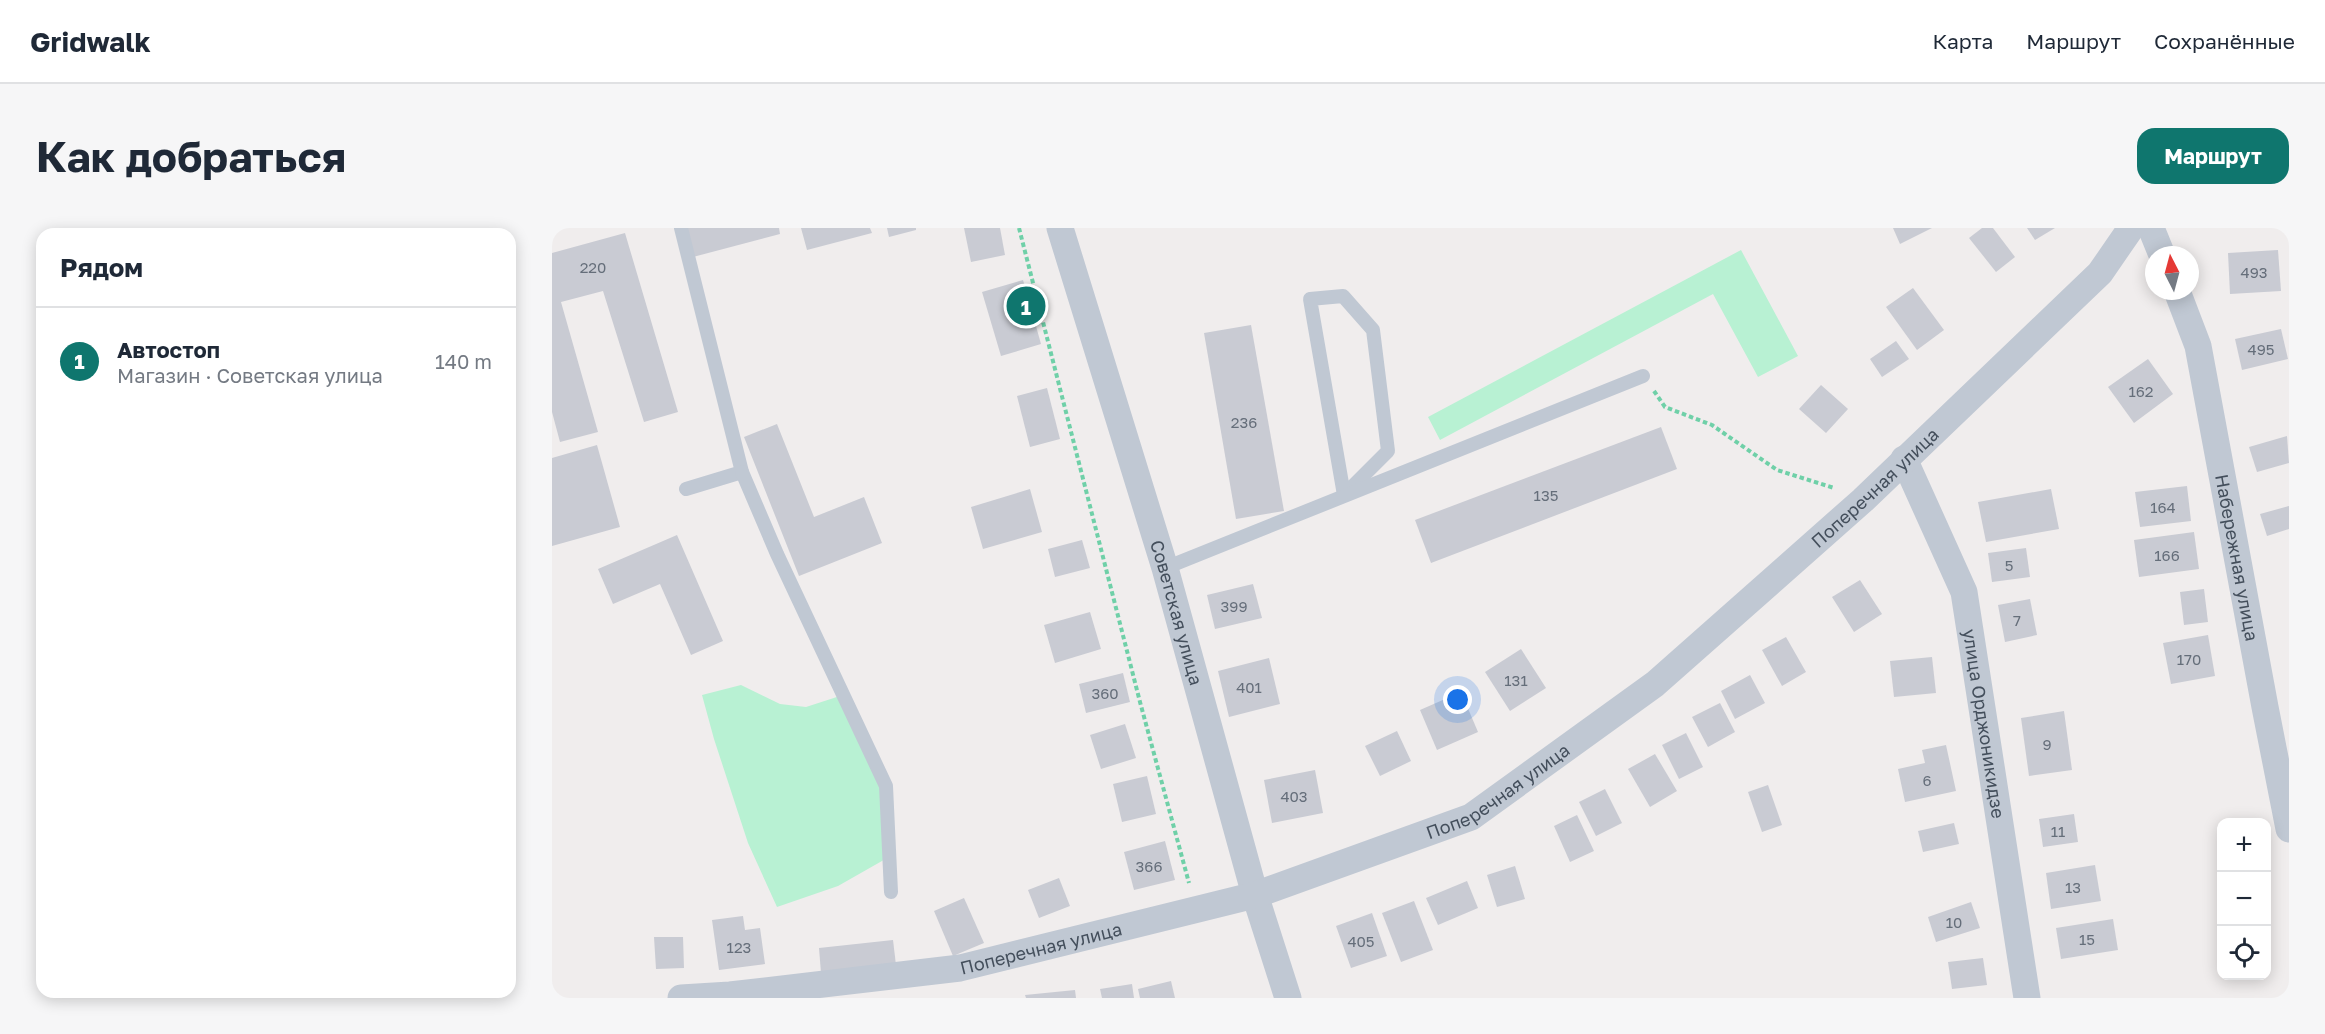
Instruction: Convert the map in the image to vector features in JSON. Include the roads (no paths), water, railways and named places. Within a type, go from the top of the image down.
[{"type":"street","name":"Советская улица","points":[[1060,228],[1165,568],[1255,895],[1288,998]]},
{"type":"street","name":"Поперечная улица","points":[[681,998],[730,995],[960,968],[1255,895],[1472,817],[1655,684],[1863,500],[2100,273],[2131,228]]},
{"type":"street","points":[[2151,228],[2158,246]]},
{"type":"street","name":"Набережная улица","points":[[2180,300],[2198,345],[2289,829]]},
{"type":"street","name":"улица Орджоникидзе","points":[[1904,459],[1964,592],[2027,998]]},
{"type":"lane","points":[[681,228],[742,472],[777,554],[886,786],[891,892]]},
{"type":"lane","points":[[1343,296],[1373,330],[1388,451],[1344,495],[1310,299],[1343,296]]},
{"type":"lane","points":[[1165,568],[1643,376]]},
{"type":"lane","points":[[686,489],[742,472]]},
{"type":"place","name":"Автостоп","points":[[1026,306]]}]
